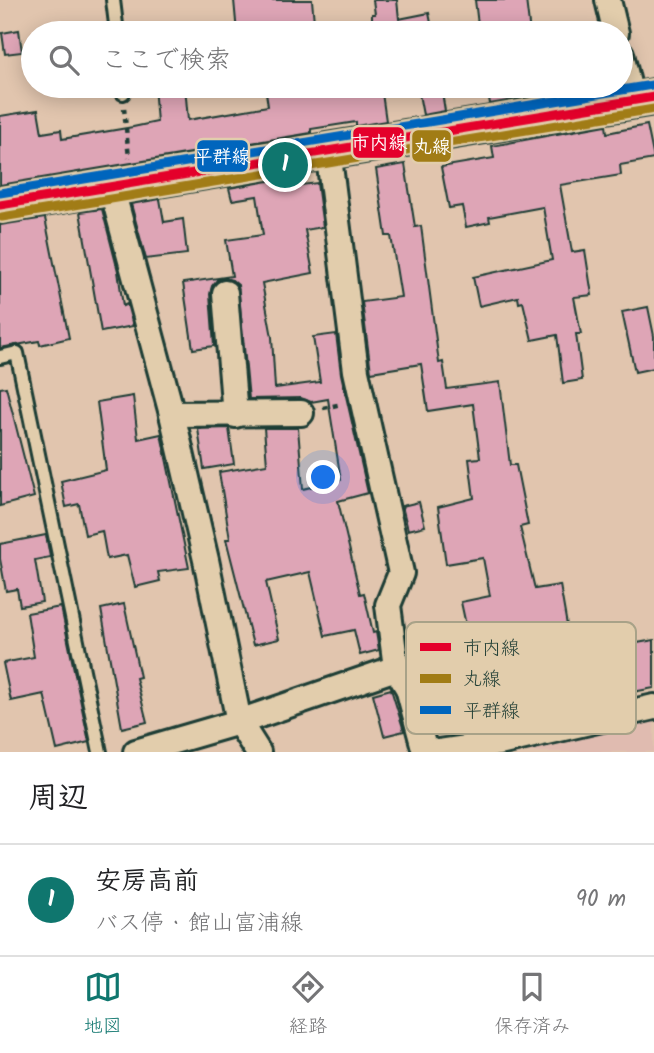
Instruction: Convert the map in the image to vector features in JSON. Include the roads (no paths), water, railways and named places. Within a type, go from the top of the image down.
[{"type":"main road","points":[[0,205],[120,173],[328,150],[643,99]]},
{"type":"street","points":[[608,0],[613,21]]},
{"type":"street","points":[[633,79],[643,99]]},
{"type":"street","points":[[328,150],[356,371],[401,573],[388,605],[396,667],[406,684]]},
{"type":"street","points":[[120,173],[239,722],[258,752]]},
{"type":"street","points":[[225,293],[235,415]]},
{"type":"street","points":[[172,414],[301,413]]},
{"type":"street","points":[[136,752],[239,722],[396,667]]},
{"type":"street","points":[[636,711],[654,707]]},
{"type":"street","points":[[420,734],[424,748],[436,752],[499,743],[538,734]]},
{"type":"lane","points":[[114,0],[116,21]]},
{"type":"lane","points":[[0,357],[17,353],[100,752]]},
{"type":"place","name":"安房高前","points":[[285,165]]}]
